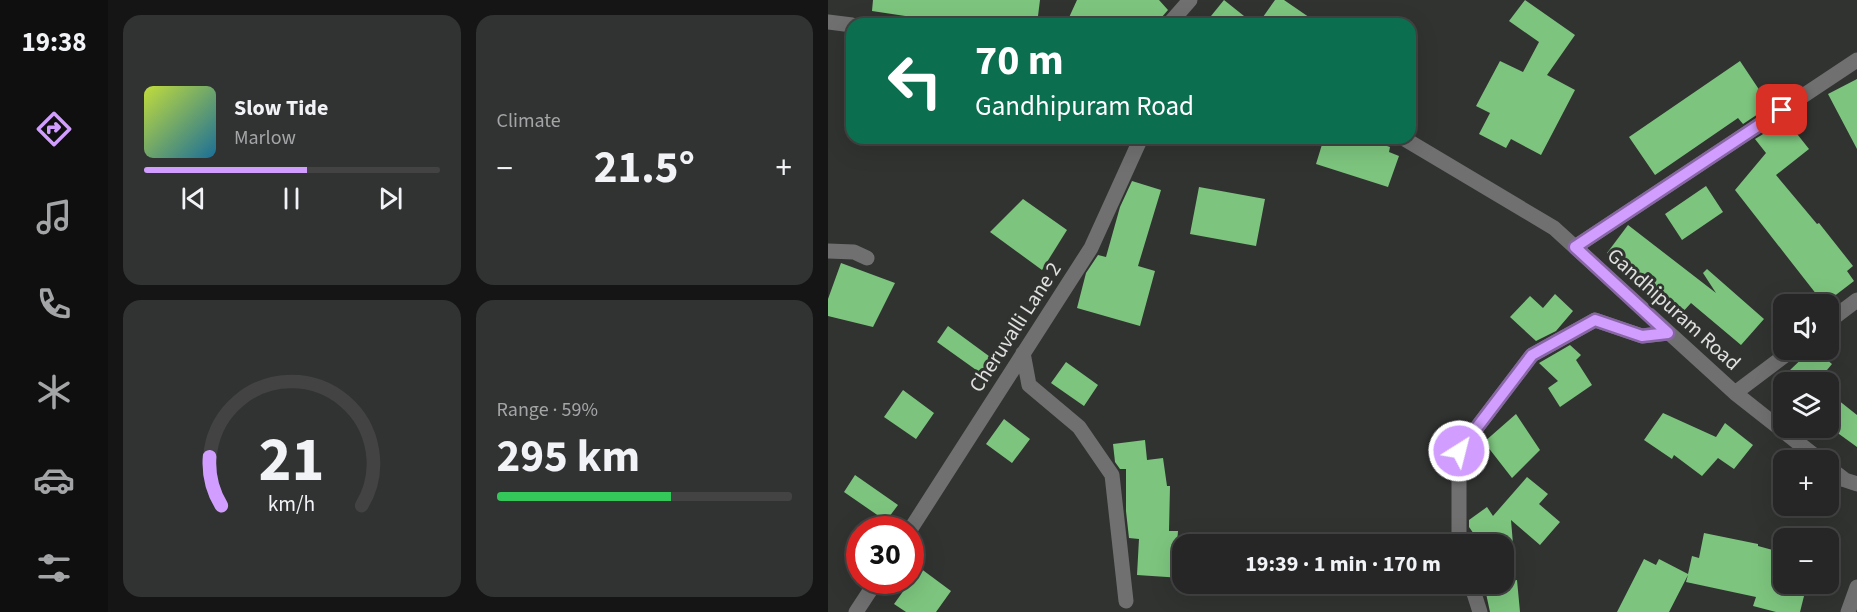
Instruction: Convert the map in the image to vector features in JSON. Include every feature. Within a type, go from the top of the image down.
[{"type":"street","points":[[1174,18],[1190,0]]},
{"type":"street","points":[[828,21],[846,24]]},
{"type":"street","points":[[1575,247],[1857,60]]},
{"type":"street","name":"Cheruvalli Lane 2","points":[[919,516],[1091,248],[1139,144]]},
{"type":"street","name":"Gandhipuram Road","points":[[1413,144],[1554,228],[1735,393],[1807,450]]},
{"type":"street","points":[[828,251],[854,252],[867,258]]},
{"type":"street","points":[[1839,314],[1857,300]]},
{"type":"street","points":[[1459,534],[1459,451],[1532,355],[1595,320],[1642,336],[1668,333]]},
{"type":"street","points":[[1023,352],[1029,385],[1079,427],[1112,476],[1126,601]]},
{"type":"street","points":[[1735,393],[1779,360]]},
{"type":"street","points":[[1839,475],[1857,484]]},
{"type":"street","points":[[1848,612],[1857,587]]},
{"type":"street","points":[[856,612],[868,594]]},
{"type":"street","points":[[1474,594],[1480,612]]},
{"type":"building","points":[[873,0],[1040,0],[1038,18],[912,18],[872,11]]},
{"type":"building","points":[[1077,0],[1159,0],[1168,10],[1161,18],[1069,18]]},
{"type":"building","points":[[1224,0],[1246,18],[1214,18],[1211,16]]},
{"type":"building","points":[[1275,0],[1284,0],[1310,18],[1262,18]]},
{"type":"building","points":[[1525,0],[1575,35],[1547,75],[1575,90],[1541,155],[1511,139],[1506,148],[1479,134],[1490,113],[1476,106],[1500,61],[1523,72],[1539,42],[1509,21]]},
{"type":"building","points":[[1740,61],[1770,106],[1743,124],[1738,118],[1655,175],[1629,137]]},
{"type":"building","points":[[1857,79],[1857,149],[1828,94]]},
{"type":"building","points":[[1786,120],[1809,149],[1776,175],[1817,224],[1819,223],[1853,266],[1847,271],[1854,281],[1837,294],[1816,294],[1735,190],[1766,153],[1755,139]]},
{"type":"building","points":[[1322,144],[1381,144],[1390,147],[1389,152],[1399,156],[1388,187],[1316,164]]},
{"type":"building","points":[[1132,181],[1161,190],[1138,266],[1155,271],[1140,326],[1077,308],[1086,273],[1098,255],[1106,257],[1120,207]]},
{"type":"building","points":[[1706,186],[1723,212],[1682,240],[1665,214]]},
{"type":"building","points":[[1199,187],[1265,199],[1256,246],[1190,234]]},
{"type":"building","points":[[1023,199],[1067,230],[1042,270],[990,232]]},
{"type":"building","points":[[1628,225],[1716,293],[1703,273],[1707,269],[1764,319],[1741,345],[1691,303],[1680,315],[1650,290],[1652,287],[1607,253]]},
{"type":"building","points":[[841,263],[895,283],[873,327],[828,316],[828,299]]},
{"type":"building","points":[[1555,294],[1573,311],[1556,331],[1536,341],[1510,317],[1530,296],[1543,308]]},
{"type":"building","points":[[948,326],[997,362],[986,377],[937,342]]},
{"type":"building","points":[[1570,345],[1581,355],[1576,360],[1592,385],[1560,407],[1548,388],[1558,381],[1539,363]]},
{"type":"building","points":[[1800,360],[1827,360],[1832,364],[1825,372],[1792,372],[1790,370]]},
{"type":"building","points":[[1066,362],[1098,385],[1084,406],[1051,383]]},
{"type":"building","points":[[903,390],[934,413],[916,439],[884,417]]},
{"type":"building","points":[[1839,401],[1857,415],[1857,447],[1839,434]]},
{"type":"building","points":[[1663,413],[1716,437],[1725,423],[1753,445],[1734,469],[1718,458],[1702,476],[1674,455],[1672,459],[1644,440]]},
{"type":"building","points":[[1516,414],[1540,450],[1512,478],[1484,442]]},
{"type":"building","points":[[1004,419],[1030,439],[1012,463],[986,444]]},
{"type":"building","points":[[1145,440],[1147,460],[1163,458],[1167,486],[1170,486],[1169,531],[1178,531],[1178,534],[1172,534],[1172,577],[1137,575],[1139,539],[1129,538],[1126,511],[1126,469],[1120,469],[1115,462],[1113,444]]},
{"type":"building","points":[[855,475],[898,505],[890,516],[879,516],[844,492]]},
{"type":"building","points":[[1527,477],[1548,494],[1539,504],[1560,522],[1540,545],[1511,520],[1512,534],[1474,534],[1469,527],[1469,520],[1487,507],[1493,516]]},
{"type":"building","points":[[1704,533],[1758,544],[1758,546],[1773,550],[1773,594],[1804,594],[1800,612],[1776,612],[1753,606],[1756,597],[1686,582],[1688,575],[1669,612],[1617,612],[1644,559],[1656,565],[1659,559],[1688,574],[1692,556],[1699,558]]},
{"type":"building","points":[[924,571],[951,591],[936,612],[906,612],[894,604],[901,594],[924,594]]},
{"type":"building","points":[[1514,580],[1517,580],[1520,612],[1490,612],[1486,594],[1514,594]]},
{"type":"route","points":[[1459,451],[1532,355],[1595,320],[1642,336],[1668,333],[1575,247],[1782,110]]}]
